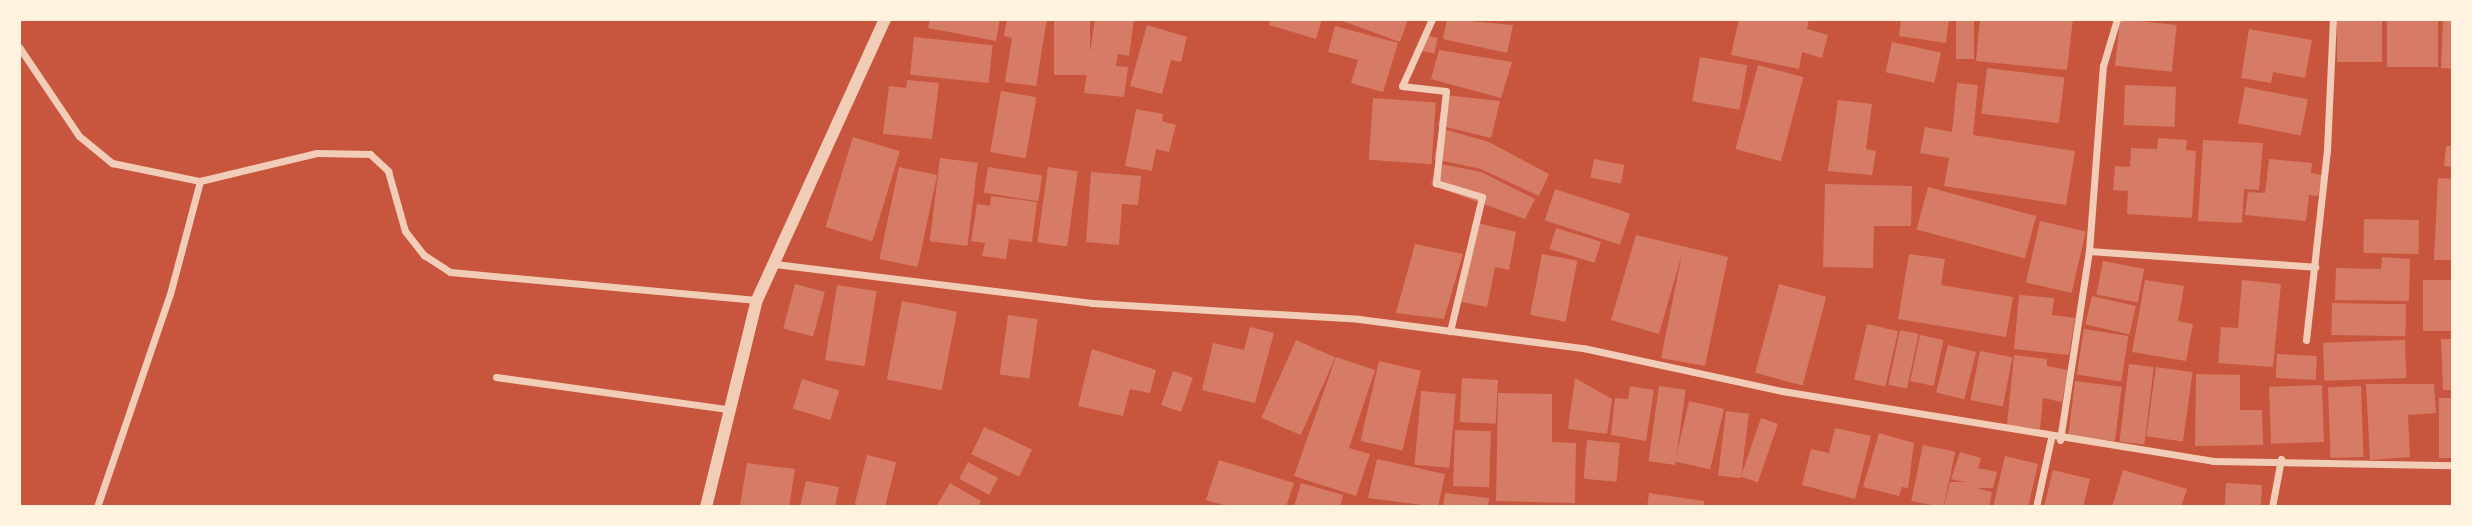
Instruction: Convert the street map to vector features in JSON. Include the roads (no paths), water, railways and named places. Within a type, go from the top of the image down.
[{"type":"street","points":[[706,507],[726,409],[757,300],[885,19]]},
{"type":"street","points":[[1432,19],[1402,86],[1446,91],[1436,183],[1482,197],[1450,331]]},
{"type":"street","points":[[2060,440],[2089,251],[2103,66],[2117,19]]},
{"type":"street","points":[[2306,340],[2315,267],[2333,19]]},
{"type":"street","points":[[19,47],[79,135],[113,163],[200,181],[317,153],[370,154],[388,172],[405,231],[424,255],[450,272],[757,300]]},
{"type":"street","points":[[97,507],[170,294],[200,181]]},
{"type":"street","points":[[2089,251],[2315,267]]},
{"type":"street","points":[[775,264],[1092,303],[1450,331],[1583,348],[1782,391],[2060,440],[2213,461],[2281,459],[2453,465]]},
{"type":"street","points":[[496,377],[726,409]]},
{"type":"street","points":[[2036,507],[2051,438]]},
{"type":"street","points":[[2272,507],[2281,459]]}]
